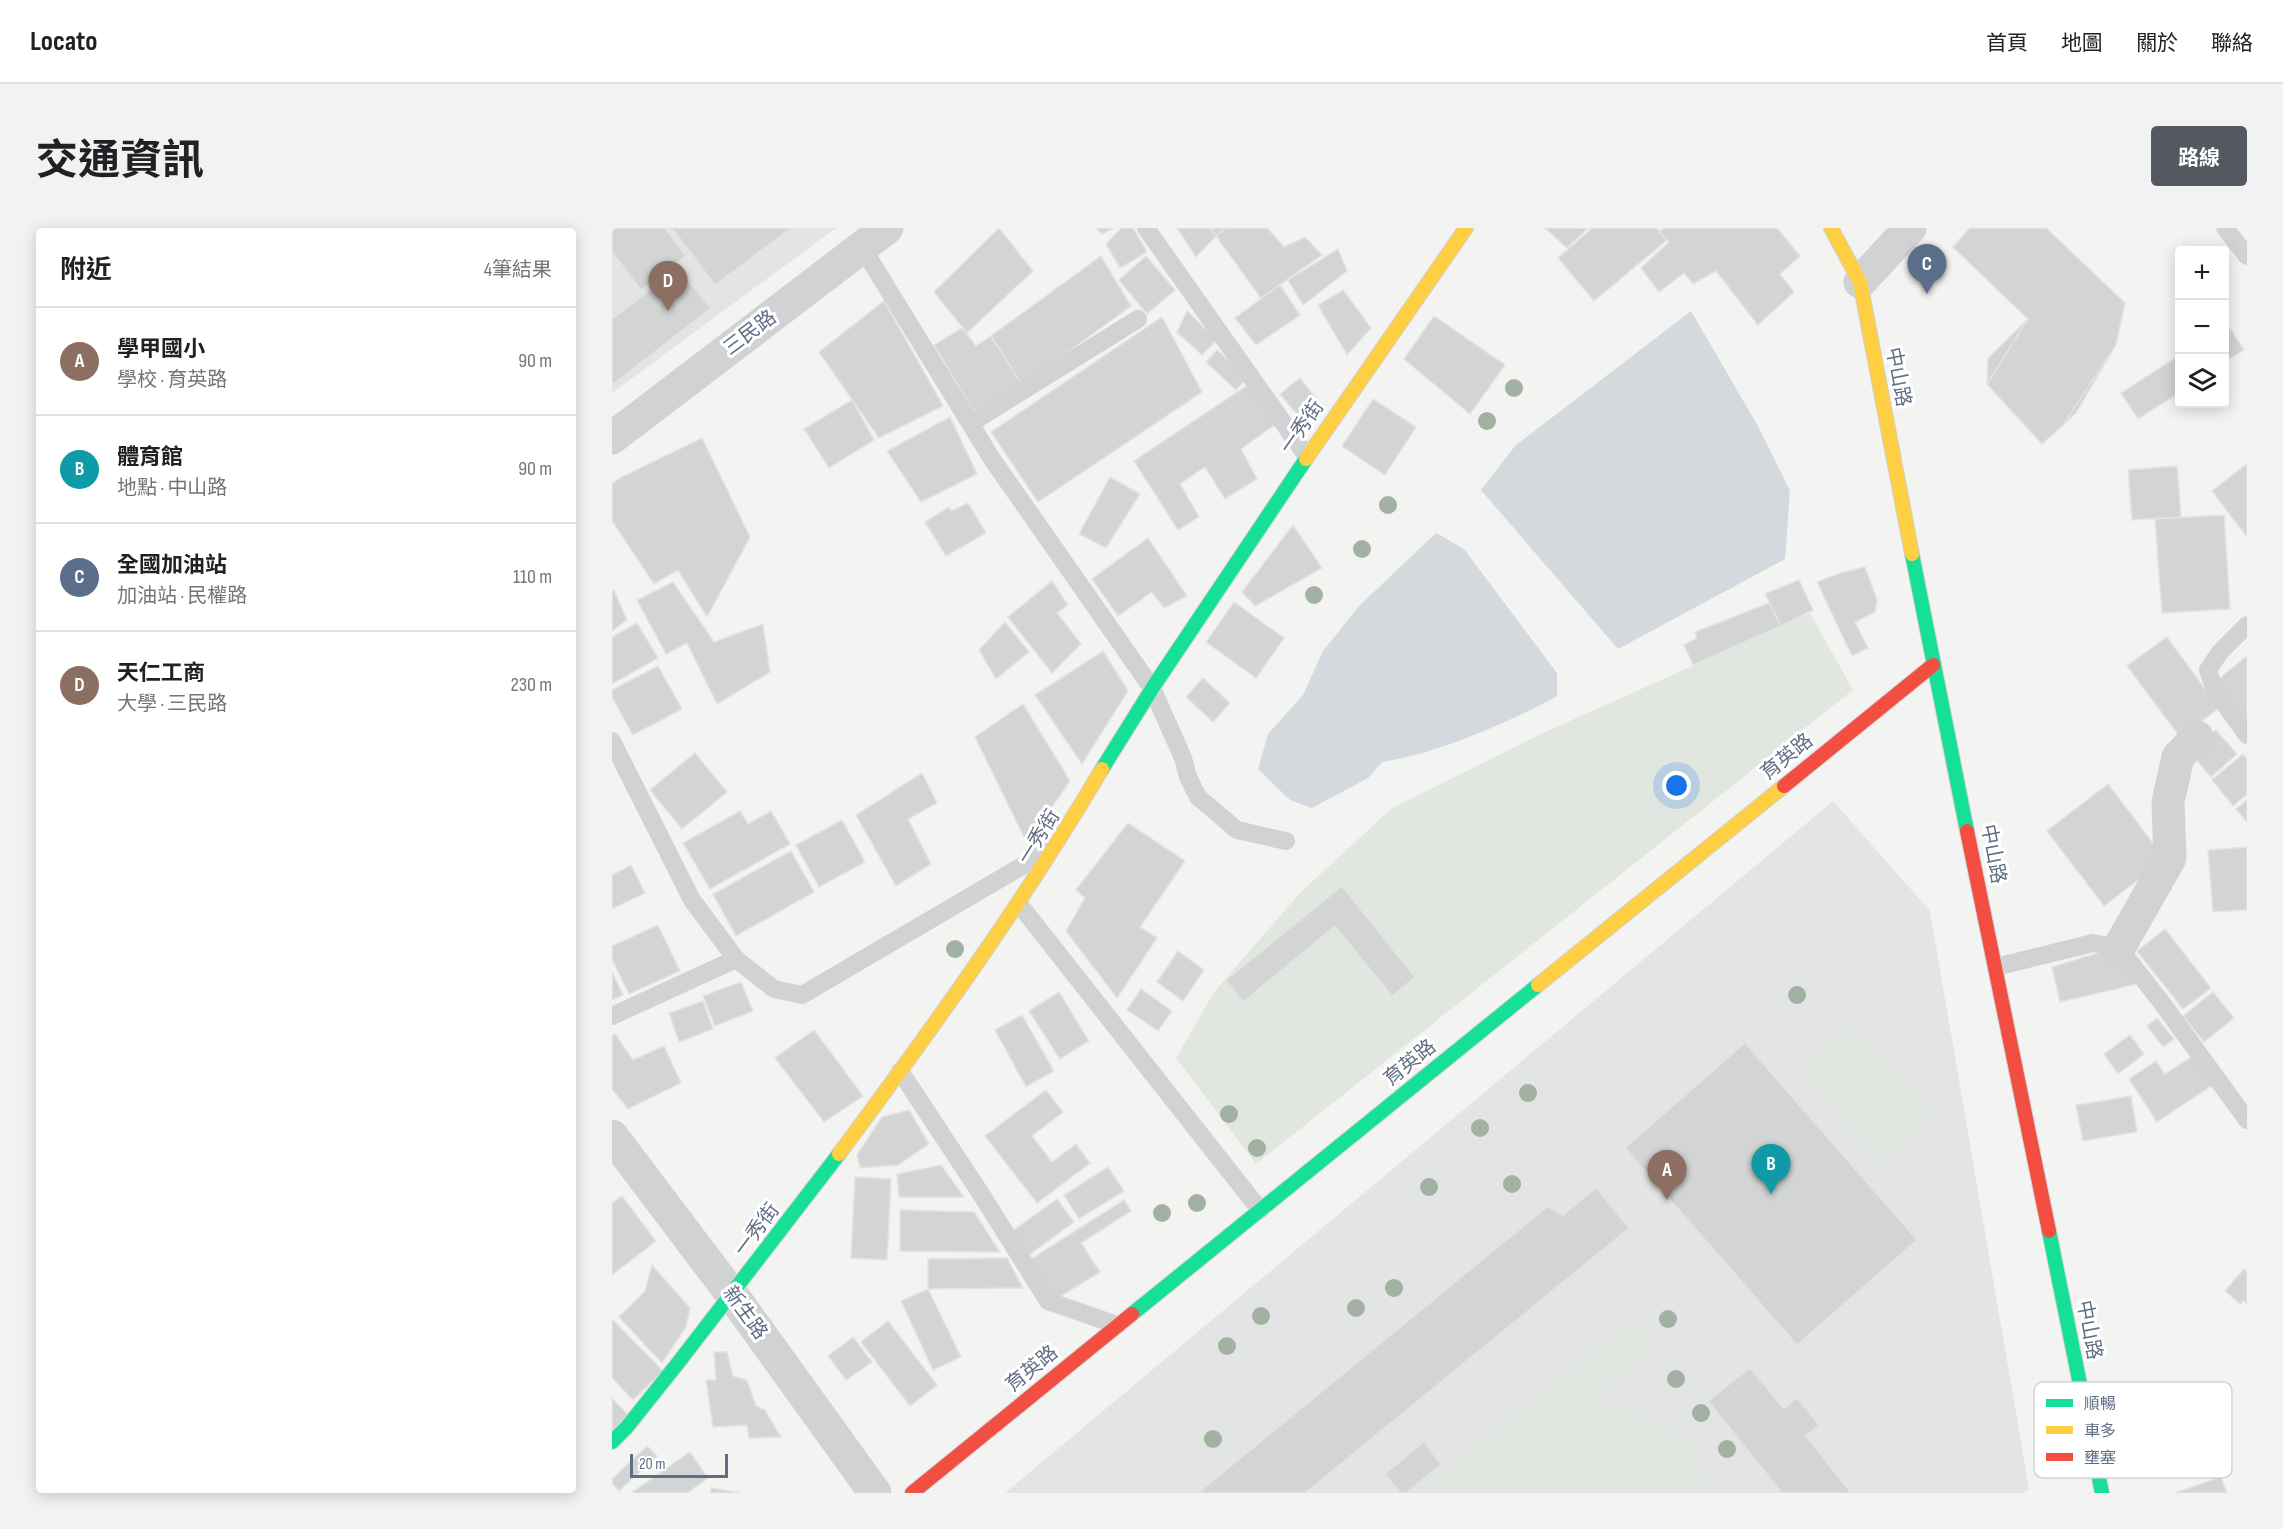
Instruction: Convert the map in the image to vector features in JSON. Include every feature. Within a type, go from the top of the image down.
[{"type":"street","name":"一秀街","points":[[612,1442],[627,1427],[733,1296],[900,1071],[1019,904],[1058,845],[1152,688],[1306,455],[1466,228]]},
{"type":"street","name":"中山路","points":[[1831,228],[1860,282],[1933,665],[2080,1382]]},
{"type":"street","points":[[1860,282],[1910,228]]},
{"type":"street","name":"三民路","points":[[612,438],[874,238]]},
{"type":"street","name":"育英路","points":[[912,1493],[1933,665]]},
{"type":"street","points":[[2117,951],[2170,858],[2168,802],[2178,757],[2197,737]]},
{"type":"street","name":"新生路","points":[[612,1136],[733,1296],[875,1493]]},
{"type":"street","name":"中山路","points":[[2099,1478],[2102,1493]]},
{"type":"lane","points":[[1146,228],[1306,455]]},
{"type":"lane","points":[[2225,228],[2247,256]]},
{"type":"lane","points":[[874,238],[992,459],[1152,688],[1198,797],[1237,830],[1286,841]]},
{"type":"lane","points":[[971,423],[1138,319]]},
{"type":"lane","points":[[2247,625],[2220,652],[2208,670],[2215,691],[2247,735]]},
{"type":"lane","points":[[612,741],[692,900],[736,959],[774,989],[802,995],[1058,845]]},
{"type":"lane","points":[[1019,904],[1260,1210]]},
{"type":"lane","points":[[1996,967],[2093,943],[2109,946],[2126,957],[2247,1120]]},
{"type":"lane","points":[[612,1016],[736,959]]},
{"type":"lane","points":[[900,1071],[1047,1300],[1117,1325]]},
{"type":"shaded area","points":[[612,228],[836,228],[612,393]]},
{"type":"shaded area","points":[[1691,311],[1759,428],[1790,491],[1785,559],[1618,649],[1481,490],[1515,446]]},
{"type":"shaded area","points":[[1436,533],[1464,549],[1557,673],[1557,696],[1517,717],[1449,745],[1382,762],[1368,778],[1312,808],[1290,800],[1258,769],[1268,734],[1303,695],[1323,651],[1359,606]]},
{"type":"shaded area","points":[[1810,613],[1853,690],[1256,1164],[1176,1058],[1214,992],[1300,893],[1392,808],[1541,734]]},
{"type":"shaded area","points":[[1833,801],[1930,911],[2029,1489],[2023,1493],[1005,1493]]},
{"type":"shaded area","points":[[1854,1025],[1934,1118],[1881,1163],[1801,1070]]},
{"type":"shaded area","points":[[1634,1321],[1653,1346],[1589,1401],[1660,1425],[1685,1439],[1693,1447],[1697,1457],[1704,1493],[1416,1493]]},
{"type":"building","points":[[612,228],[665,228],[686,256],[641,290],[612,252]]},
{"type":"building","points":[[672,228],[791,228],[715,285]]},
{"type":"building","points":[[999,228],[1033,271],[967,333],[934,292]]},
{"type":"building","points":[[1096,228],[1114,228],[1102,234]]},
{"type":"building","points":[[1121,228],[1133,228],[1147,252],[1120,268],[1106,244]]},
{"type":"building","points":[[1177,228],[1210,228],[1216,236],[1196,257]]},
{"type":"building","points":[[1210,228],[1226,228],[1216,236]]},
{"type":"building","points":[[1226,228],[1267,228],[1284,247],[1305,237],[1322,255],[1261,298],[1216,236]]},
{"type":"building","points":[[1545,228],[1588,228],[1567,248]]},
{"type":"building","points":[[1592,228],[1656,228],[1667,240],[1594,301],[1558,258]]},
{"type":"building","points":[[1664,228],[1777,228],[1800,256],[1780,274],[1794,292],[1758,325],[1716,271],[1693,284],[1684,273],[1659,292],[1641,268],[1669,242],[1659,232]]},
{"type":"building","points":[[1970,228],[2046,228],[2125,303],[2110,327],[2116,345],[2076,413],[2042,444],[1987,384],[1988,358],[2028,319],[1953,247]]},
{"type":"building","points":[[1970,228],[2046,228],[2125,303],[2116,345],[2063,425],[2042,444],[1987,384],[2028,319],[1953,247]]},
{"type":"building","points":[[1338,249],[1347,271],[1303,305],[1288,280]]},
{"type":"building","points":[[1101,256],[1131,306],[1022,385],[991,336]]},
{"type":"building","points":[[1146,256],[1175,290],[1147,314],[1119,280]]},
{"type":"building","points":[[678,269],[711,308],[612,385],[612,319]]},
{"type":"building","points":[[1280,285],[1300,315],[1256,345],[1235,318]]},
{"type":"building","points":[[1343,290],[1371,328],[1347,355],[1318,305]]},
{"type":"building","points":[[884,301],[943,406],[879,438],[819,352]]},
{"type":"building","points":[[1187,311],[1217,340],[1202,355],[1177,332]]},
{"type":"building","points":[[1434,316],[1505,365],[1470,414],[1404,359]]},
{"type":"building","points":[[1162,317],[1202,392],[1038,502],[991,432]]},
{"type":"building","points":[[2229,327],[2244,350],[2229,359]]},
{"type":"building","points":[[962,328],[976,346],[991,336],[1022,385],[973,411],[934,345]]},
{"type":"building","points":[[1217,350],[1247,378],[1236,390],[1206,362]]},
{"type":"building","points":[[2175,358],[2175,395],[2138,419],[2121,393]]},
{"type":"building","points":[[1300,378],[1320,403],[1310,430],[1280,394]]},
{"type":"building","points":[[1251,383],[1276,424],[1241,449],[1257,479],[1225,499],[1205,467],[1180,484],[1199,517],[1178,530],[1134,461]]},
{"type":"building","points":[[1373,399],[1416,427],[1385,475],[1342,446]]},
{"type":"building","points":[[852,400],[874,440],[829,468],[804,429]]},
{"type":"building","points":[[950,417],[977,474],[921,502],[887,451]]},
{"type":"building","points":[[702,438],[750,537],[707,617],[678,570],[654,584],[612,521],[612,484]]},
{"type":"building","points":[[2247,464],[2247,537],[2212,491]]},
{"type":"building","points":[[2177,466],[2181,517],[2132,520],[2128,470]]},
{"type":"building","points":[[1110,477],[1140,494],[1106,548],[1079,534]]},
{"type":"building","points":[[968,503],[986,533],[946,556],[925,522],[949,507],[951,511]]},
{"type":"building","points":[[2224,515],[2230,609],[2162,613],[2155,519]]},
{"type":"building","points":[[1293,525],[1322,568],[1255,606],[1242,592]]},
{"type":"building","points":[[1148,538],[1187,596],[1164,608],[1152,592],[1118,616],[1092,579]]},
{"type":"building","points":[[1865,567],[1877,600],[1875,612],[1855,622],[1868,648],[1852,656],[1817,582]]},
{"type":"building","points":[[1799,580],[1813,610],[1781,626],[1765,594]]},
{"type":"building","points":[[1052,581],[1068,605],[1057,613],[1081,644],[1052,673],[1008,617]]},
{"type":"building","points":[[673,582],[714,642],[763,624],[770,672],[717,704],[687,643],[666,654],[637,600]]},
{"type":"building","points":[[614,590],[627,620],[612,631],[612,591]]},
{"type":"building","points":[[1234,602],[1284,638],[1256,678],[1206,642]]},
{"type":"building","points":[[1769,603],[1781,626],[1693,665],[1684,645],[1697,638],[1695,632]]},
{"type":"building","points":[[1005,622],[1029,652],[996,679],[979,650]]},
{"type":"building","points":[[637,623],[658,658],[612,684],[612,637]]},
{"type":"building","points":[[2167,637],[2219,708],[2180,737],[2127,666]]},
{"type":"building","points":[[1103,651],[1128,691],[1082,764],[1035,695]]},
{"type":"building","points":[[2247,656],[2247,720],[2216,681]]},
{"type":"building","points":[[658,666],[682,709],[633,735],[612,697],[612,690]]},
{"type":"building","points":[[1203,678],[1230,703],[1213,722],[1186,697]]},
{"type":"building","points":[[1023,704],[1070,781],[1027,843],[975,737]]},
{"type":"building","points":[[2216,730],[2237,754],[2211,777],[2190,752]]},
{"type":"building","points":[[695,753],[727,792],[682,829],[650,790]]},
{"type":"building","points":[[2243,754],[2247,759],[2247,794],[2233,806],[2212,780]]},
{"type":"building","points":[[922,773],[937,803],[908,819],[931,864],[896,886],[856,815]]},
{"type":"building","points":[[2108,784],[2165,859],[2104,906],[2047,831]]},
{"type":"building","points":[[2247,800],[2247,822],[2236,809]]},
{"type":"building","points":[[740,811],[748,824],[771,811],[790,844],[710,889],[683,843]]},
{"type":"building","points":[[842,820],[865,862],[819,887],[796,845]]},
{"type":"building","points":[[1128,823],[1185,861],[1140,927],[1157,938],[1117,998],[1066,931],[1085,898],[1076,890]]},
{"type":"building","points":[[2247,847],[2247,910],[2213,912],[2208,850]]},
{"type":"building","points":[[791,851],[814,892],[736,936],[713,894]]},
{"type":"building","points":[[631,865],[645,893],[612,909],[612,875]]},
{"type":"building","points":[[1342,886],[1415,977],[1392,996],[1335,926],[1243,1002],[1226,980]]},
{"type":"building","points":[[658,925],[680,971],[629,994],[612,959],[612,946]]},
{"type":"building","points":[[2165,929],[2211,988],[2183,1009],[2137,951]]},
{"type":"building","points":[[2107,950],[2127,963],[2137,984],[2060,1002],[2052,967]]},
{"type":"building","points":[[1178,951],[1204,970],[1183,1001],[1157,982]]},
{"type":"building","points":[[612,972],[623,995],[612,1000]]},
{"type":"building","points":[[741,982],[753,1011],[715,1026],[703,996]]},
{"type":"building","points":[[1141,989],[1172,1011],[1158,1031],[1127,1010]]},
{"type":"building","points":[[1059,992],[1089,1041],[1060,1059],[1029,1011]]},
{"type":"building","points":[[2213,992],[2234,1018],[2204,1042],[2183,1016]]},
{"type":"building","points":[[703,1001],[713,1029],[679,1042],[669,1013]]},
{"type":"building","points":[[1022,1015],[1054,1071],[1026,1087],[995,1030]]},
{"type":"building","points":[[2157,1018],[2174,1039],[2163,1047],[2147,1026]]},
{"type":"building","points":[[814,1030],[863,1096],[824,1122],[775,1058]]},
{"type":"building","points":[[615,1034],[633,1060],[664,1046],[681,1083],[628,1109],[612,1089],[612,1035]]},
{"type":"building","points":[[2130,1035],[2144,1054],[2118,1074],[2104,1054]]},
{"type":"building","points":[[1745,1043],[1917,1240],[1797,1345],[1625,1148]]},
{"type":"building","points":[[2193,1056],[2213,1085],[2157,1122],[2129,1079],[2156,1061],[2165,1074]]},
{"type":"building","points":[[1046,1090],[1063,1112],[1032,1136],[1052,1162],[1076,1144],[1090,1163],[1037,1203],[985,1136]]},
{"type":"building","points":[[2131,1096],[2137,1132],[2083,1141],[2076,1105]]},
{"type":"building","points":[[909,1110],[929,1144],[898,1165],[860,1168],[857,1155],[882,1117]]},
{"type":"building","points":[[941,1165],[964,1197],[899,1197],[897,1174]]},
{"type":"building","points":[[1108,1167],[1124,1191],[1079,1219],[1064,1195]]},
{"type":"building","points":[[855,1177],[891,1179],[887,1260],[851,1258]]},
{"type":"building","points":[[1596,1188],[1629,1228],[1305,1493],[1198,1493],[1548,1206],[1563,1215]]},
{"type":"building","points":[[622,1196],[656,1241],[612,1275],[612,1203]]},
{"type":"building","points":[[1057,1199],[1074,1222],[1029,1255],[1011,1232]]},
{"type":"building","points":[[1124,1200],[1131,1211],[1081,1243],[1100,1272],[1056,1299],[1031,1259]]},
{"type":"building","points":[[900,1210],[974,1212],[1000,1252],[900,1251]]},
{"type":"building","points":[[1007,1258],[1023,1288],[928,1289],[928,1259]]},
{"type":"building","points":[[652,1265],[690,1308],[686,1327],[662,1363],[619,1317],[645,1291]]},
{"type":"building","points":[[2244,1269],[2247,1272],[2247,1304],[2244,1301],[2240,1304],[2225,1291]]},
{"type":"building","points":[[928,1289],[961,1357],[933,1370],[901,1301]]},
{"type":"building","points":[[612,1319],[663,1371],[633,1400],[612,1378]]},
{"type":"building","points":[[888,1321],[937,1385],[910,1406],[861,1342]]},
{"type":"building","points":[[853,1337],[872,1362],[846,1380],[828,1356]]},
{"type":"building","points":[[714,1352],[727,1352],[733,1376],[747,1380],[756,1406],[765,1410],[781,1437],[749,1438],[747,1425],[713,1427],[706,1380],[716,1380]]},
{"type":"building","points":[[1750,1368],[1784,1409],[1797,1398],[1819,1425],[1806,1436],[1851,1493],[1782,1493],[1708,1401]]},
{"type":"building","points":[[612,1398],[629,1416],[612,1432]]},
{"type":"building","points":[[1424,1442],[1441,1464],[1406,1493],[1401,1493],[1385,1474]]},
{"type":"building","points":[[647,1446],[657,1456],[619,1491],[612,1483],[612,1479]]},
{"type":"building","points":[[690,1452],[708,1478],[687,1493],[631,1493]]},
{"type":"building","points":[[2221,1478],[2227,1493],[2175,1493]]},
{"type":"building","points":[[711,1488],[741,1493],[710,1493]]},
{"type":"traffic: fast","points":[[1102,769],[1155,684],[1306,459]]},
{"type":"traffic: fast","points":[[1912,554],[1967,831]]},
{"type":"traffic: fast","points":[[1132,1314],[1538,985]]},
{"type":"traffic: fast","points":[[612,1442],[627,1427],[678,1363],[839,1154]]},
{"type":"traffic: fast","points":[[2049,1231],[2080,1382]]},
{"type":"traffic: fast","points":[[2099,1478],[2102,1493]]},
{"type":"traffic: slow","points":[[1306,459],[1466,228]]},
{"type":"traffic: slow","points":[[1831,228],[1860,282],[1912,554]]},
{"type":"traffic: slow","points":[[839,1154],[1009,917],[1102,769]]},
{"type":"traffic: slow","points":[[1538,985],[1784,786]]},
{"type":"traffic: jam","points":[[1784,786],[1933,665]]},
{"type":"traffic: jam","points":[[1967,831],[2049,1231]]},
{"type":"traffic: jam","points":[[912,1493],[1132,1314]]},
{"type":"place","name":"全國加油站","points":[[1927,294]]},
{"type":"place","name":"天仁工商","points":[[668,311]]},
{"type":"place","name":"體育館","points":[[1771,1194]]},
{"type":"place","name":"學甲國小","points":[[1667,1200]]}]
